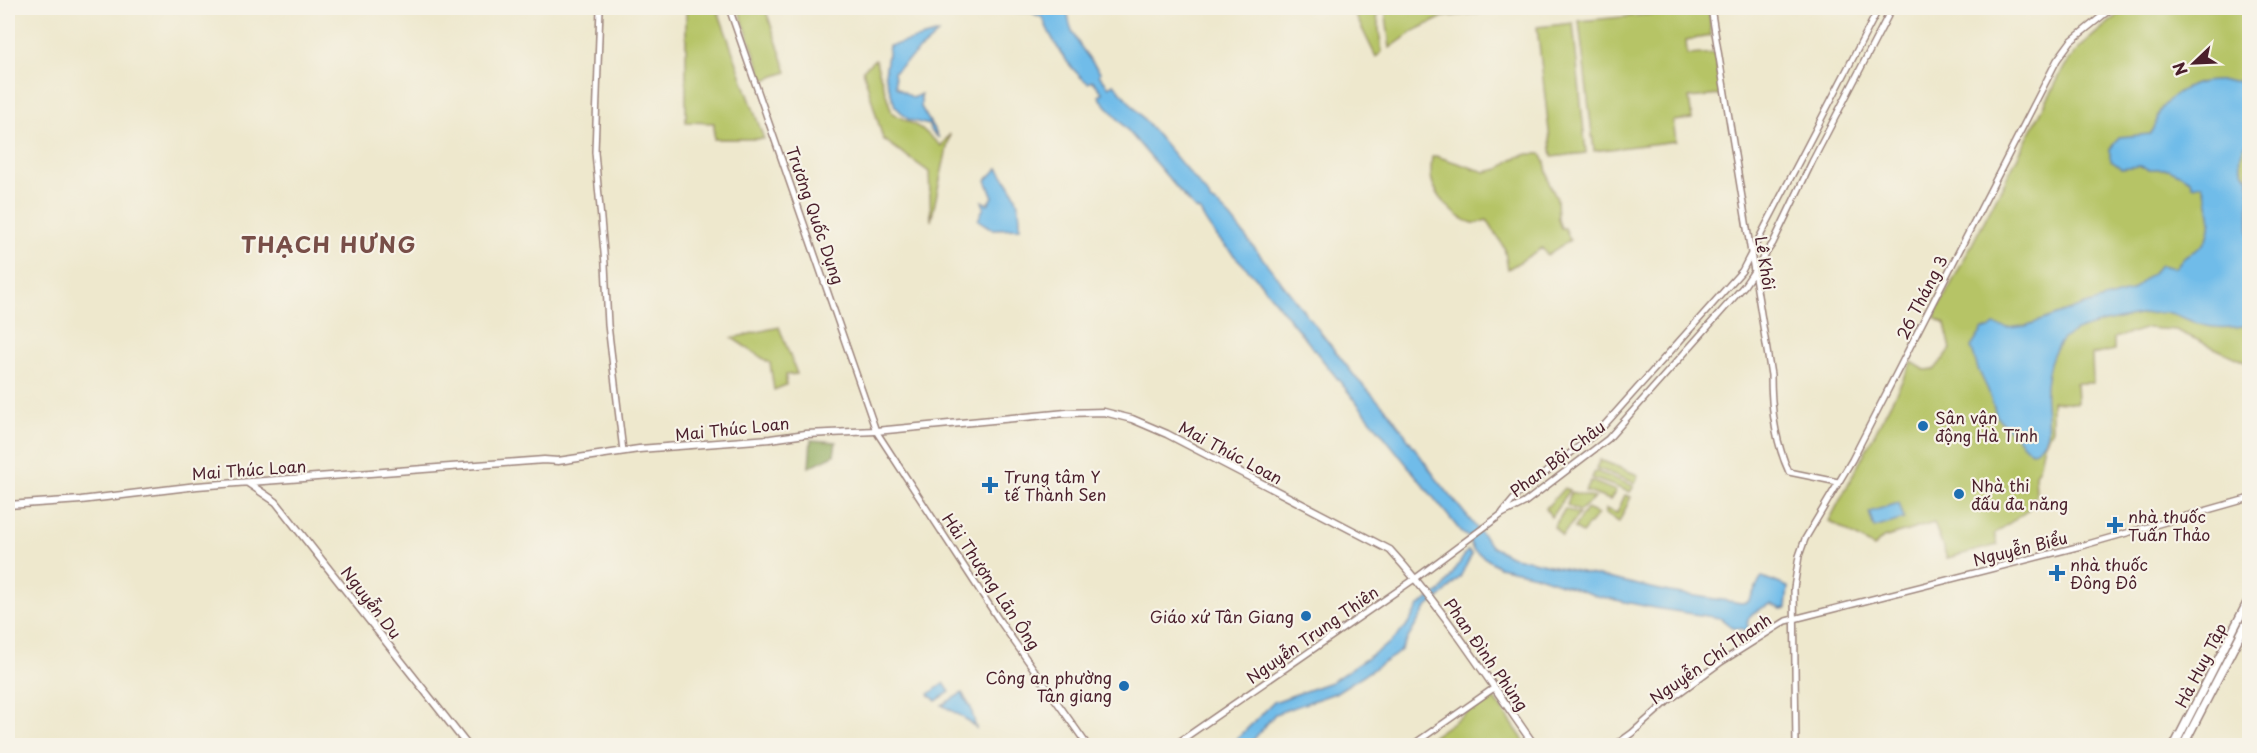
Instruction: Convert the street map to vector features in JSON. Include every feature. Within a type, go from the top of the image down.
[{"type":"main road","name":"Mai Thúc Loan","points":[[8,505],[81,500],[197,486],[544,460],[558,461],[623,451],[806,434],[876,431],[1066,413],[1104,412],[1132,419],[1208,454],[1390,550],[1416,578]]},
{"type":"main road","name":"Nguyễn Du","points":[[248,483],[276,502],[468,746]]},
{"type":"main road","name":"Phan Đình Phùng","points":[[1416,578],[1535,746]]},
{"type":"main road","name":"Hà Huy Tập","points":[[2174,746],[2250,597]]},
{"type":"main road","name":"Hà Huy Tập","points":[[2182,746],[2250,616]]},
{"type":"street","points":[[600,8],[595,152],[606,264],[608,325],[623,451]]},
{"type":"street","name":"Trương Quốc Dụng","points":[[729,8],[876,431]]},
{"type":"street","name":"Lê Khôi","points":[[1711,8],[1771,375],[1771,406],[1789,472],[1838,482]]},
{"type":"street","name":"Phan Bội Châu","points":[[1502,514],[1518,494],[1600,430],[1742,271],[1879,8]]},
{"type":"street","name":"Phan Bội Châu","points":[[1502,514],[1524,503],[1608,439],[1729,303],[1778,233],[1892,8]]},
{"type":"street","name":"26 Tháng 3","points":[[1796,746],[1794,580],[1805,539],[1852,460],[2057,60],[2071,41],[2112,8]]},
{"type":"street","name":"Hải Thượng Lãn Ông","points":[[876,431],[999,620],[1088,746]]},
{"type":"street","name":"Nguyễn Biểu","points":[[1794,618],[2081,546],[2250,498]]},
{"type":"street","name":"Nguyễn Trung Thiên","points":[[1173,746],[1416,578],[1502,514]]},
{"type":"street","name":"Nguyễn Chí Thanh","points":[[1614,746],[1668,701],[1721,662],[1777,626],[1794,618]]},
{"type":"street","points":[[1411,746],[1494,688]]},
{"type":"green space","points":[[686,8],[717,8],[764,139],[714,139],[714,123],[686,122]]},
{"type":"green space","points":[[738,8],[765,8],[787,72],[764,80]]},
{"type":"green space","points":[[1352,8],[1376,8],[1382,52],[1376,57]]},
{"type":"green space","points":[[1385,8],[1518,8],[1443,17],[1414,31],[1390,48]]},
{"type":"green space","points":[[2127,8],[2249,8],[2249,364],[2176,330],[2147,328],[2114,338],[2114,350],[2092,355],[2093,383],[2076,383],[2077,403],[2052,401],[2052,429],[2044,445],[2039,468],[2035,473],[2036,494],[2027,511],[1994,534],[1998,545],[1947,558],[1934,523],[1883,538],[1874,547],[1829,521],[1912,362],[1925,370],[1935,369],[1951,349],[1945,324],[1934,317],[2065,66],[2086,42]]},
{"type":"green space","points":[[1709,9],[1711,36],[1686,40],[1687,55],[1716,53],[1720,95],[1689,98],[1692,119],[1673,121],[1676,141],[1594,151],[1579,21]]},
{"type":"green space","points":[[1573,23],[1586,153],[1552,157],[1537,27]]},
{"type":"green space","points":[[875,59],[892,113],[922,129],[941,146],[950,134],[931,221],[929,172],[883,139],[863,70]]},
{"type":"green space","points":[[1528,154],[1541,154],[1545,162],[1549,183],[1557,199],[1558,220],[1561,228],[1565,228],[1570,240],[1547,255],[1542,248],[1508,269],[1504,247],[1487,220],[1478,223],[1466,221],[1446,205],[1436,191],[1431,177],[1432,157],[1436,156],[1485,172],[1499,169],[1512,159]]},
{"type":"green space","points":[[779,327],[797,374],[786,375],[786,385],[774,390],[770,363],[732,338]]},
{"type":"green space","points":[[811,440],[836,442],[834,455],[809,467]]},
{"type":"green space","points":[[1600,460],[1638,475],[1635,483],[1596,468]]},
{"type":"green space","points":[[1595,471],[1634,486],[1630,492],[1592,478]]},
{"type":"green space","points":[[1591,481],[1616,491],[1610,500],[1585,491]]},
{"type":"green space","points":[[1564,488],[1570,490],[1551,517],[1546,508]]},
{"type":"green space","points":[[1571,492],[1595,498],[1579,511],[1567,505]]},
{"type":"green space","points":[[1625,495],[1631,497],[1619,522],[1605,514],[1606,509],[1617,513]]},
{"type":"green space","points":[[1565,509],[1579,514],[1562,536],[1554,527]]},
{"type":"green space","points":[[1586,509],[1598,514],[1582,533],[1574,528]]},
{"type":"green space","points":[[1492,695],[1527,745],[1420,745]]},
{"type":"water","points":[[978,8],[1072,8],[1068,9],[1074,35],[1083,51],[1100,72],[1099,75],[1109,87],[1115,85],[1209,196],[1210,201],[1218,205],[1231,218],[1357,379],[1389,412],[1436,478],[1492,547],[1510,556],[1669,592],[1741,603],[1748,602],[1762,577],[1788,587],[1786,608],[1781,609],[1771,604],[1750,616],[1747,625],[1753,638],[1751,640],[1743,629],[1733,628],[1720,618],[1597,596],[1535,575],[1499,567],[1473,550],[1468,537],[1462,533],[1258,280],[1219,239],[1200,211],[1195,209],[1100,98],[1099,96],[1103,93],[1093,81],[1088,83],[1081,77],[1068,62],[1056,45],[1043,18],[1031,12],[1002,12]]},
{"type":"water","points":[[939,33],[894,72],[896,87],[913,98],[921,94],[921,107],[939,138],[931,131],[929,125],[909,120],[895,106],[885,75],[889,46]]},
{"type":"water","points":[[2212,81],[2249,82],[2249,141],[2242,150],[2240,160],[2245,175],[2249,179],[2249,325],[2211,327],[2173,314],[2159,313],[2114,320],[2071,334],[2063,339],[2051,359],[2046,388],[2046,438],[2038,448],[2031,452],[1997,417],[1971,347],[1983,329],[1989,329],[1994,325],[2007,328],[2025,326],[2131,291],[2161,265],[2176,267],[2186,256],[2200,247],[2206,241],[2210,225],[2209,208],[2202,184],[2193,186],[2191,180],[2169,169],[2149,169],[2140,166],[2121,168],[2110,160],[2110,149],[2119,137],[2150,134],[2161,109],[2180,91],[2190,86]]},
{"type":"water","points":[[998,168],[1018,203],[1020,228],[992,229],[978,220],[984,207],[982,201],[988,204],[993,197],[986,180]]},
{"type":"water","points":[[1899,503],[1904,519],[1874,528],[1869,512]]},
{"type":"water","points":[[1468,550],[1472,554],[1460,577],[1426,608],[1401,650],[1394,656],[1335,693],[1275,714],[1249,745],[1230,746],[1274,702],[1331,682],[1391,642],[1405,628],[1419,606],[1442,590]]},
{"type":"water","points":[[944,683],[950,692],[936,701],[929,694]]},
{"type":"water","points":[[962,693],[971,708],[976,728],[963,717],[942,705]]},
{"type":"place","name":"Sân vận động Hà Tĩnh","points":[[1923,426]]},
{"type":"place","name":"Trung tâm Y tế Thành Sen","points":[[990,485]]},
{"type":"place","name":"Nhà thi đấu đa năng","points":[[1959,494]]},
{"type":"place","name":"nhà thuốc Tuấn Thảo","points":[[2115,525]]},
{"type":"place","name":"nhà thuốc Đông Đô","points":[[2057,573]]},
{"type":"place","name":"Giáo xứ Tân Giang","points":[[1306,616]]},
{"type":"place","name":"Công an phường Tân giang","points":[[1124,686]]},
{"type":"district","name":"THẠCH HƯNG","points":[[329,243]]}]
